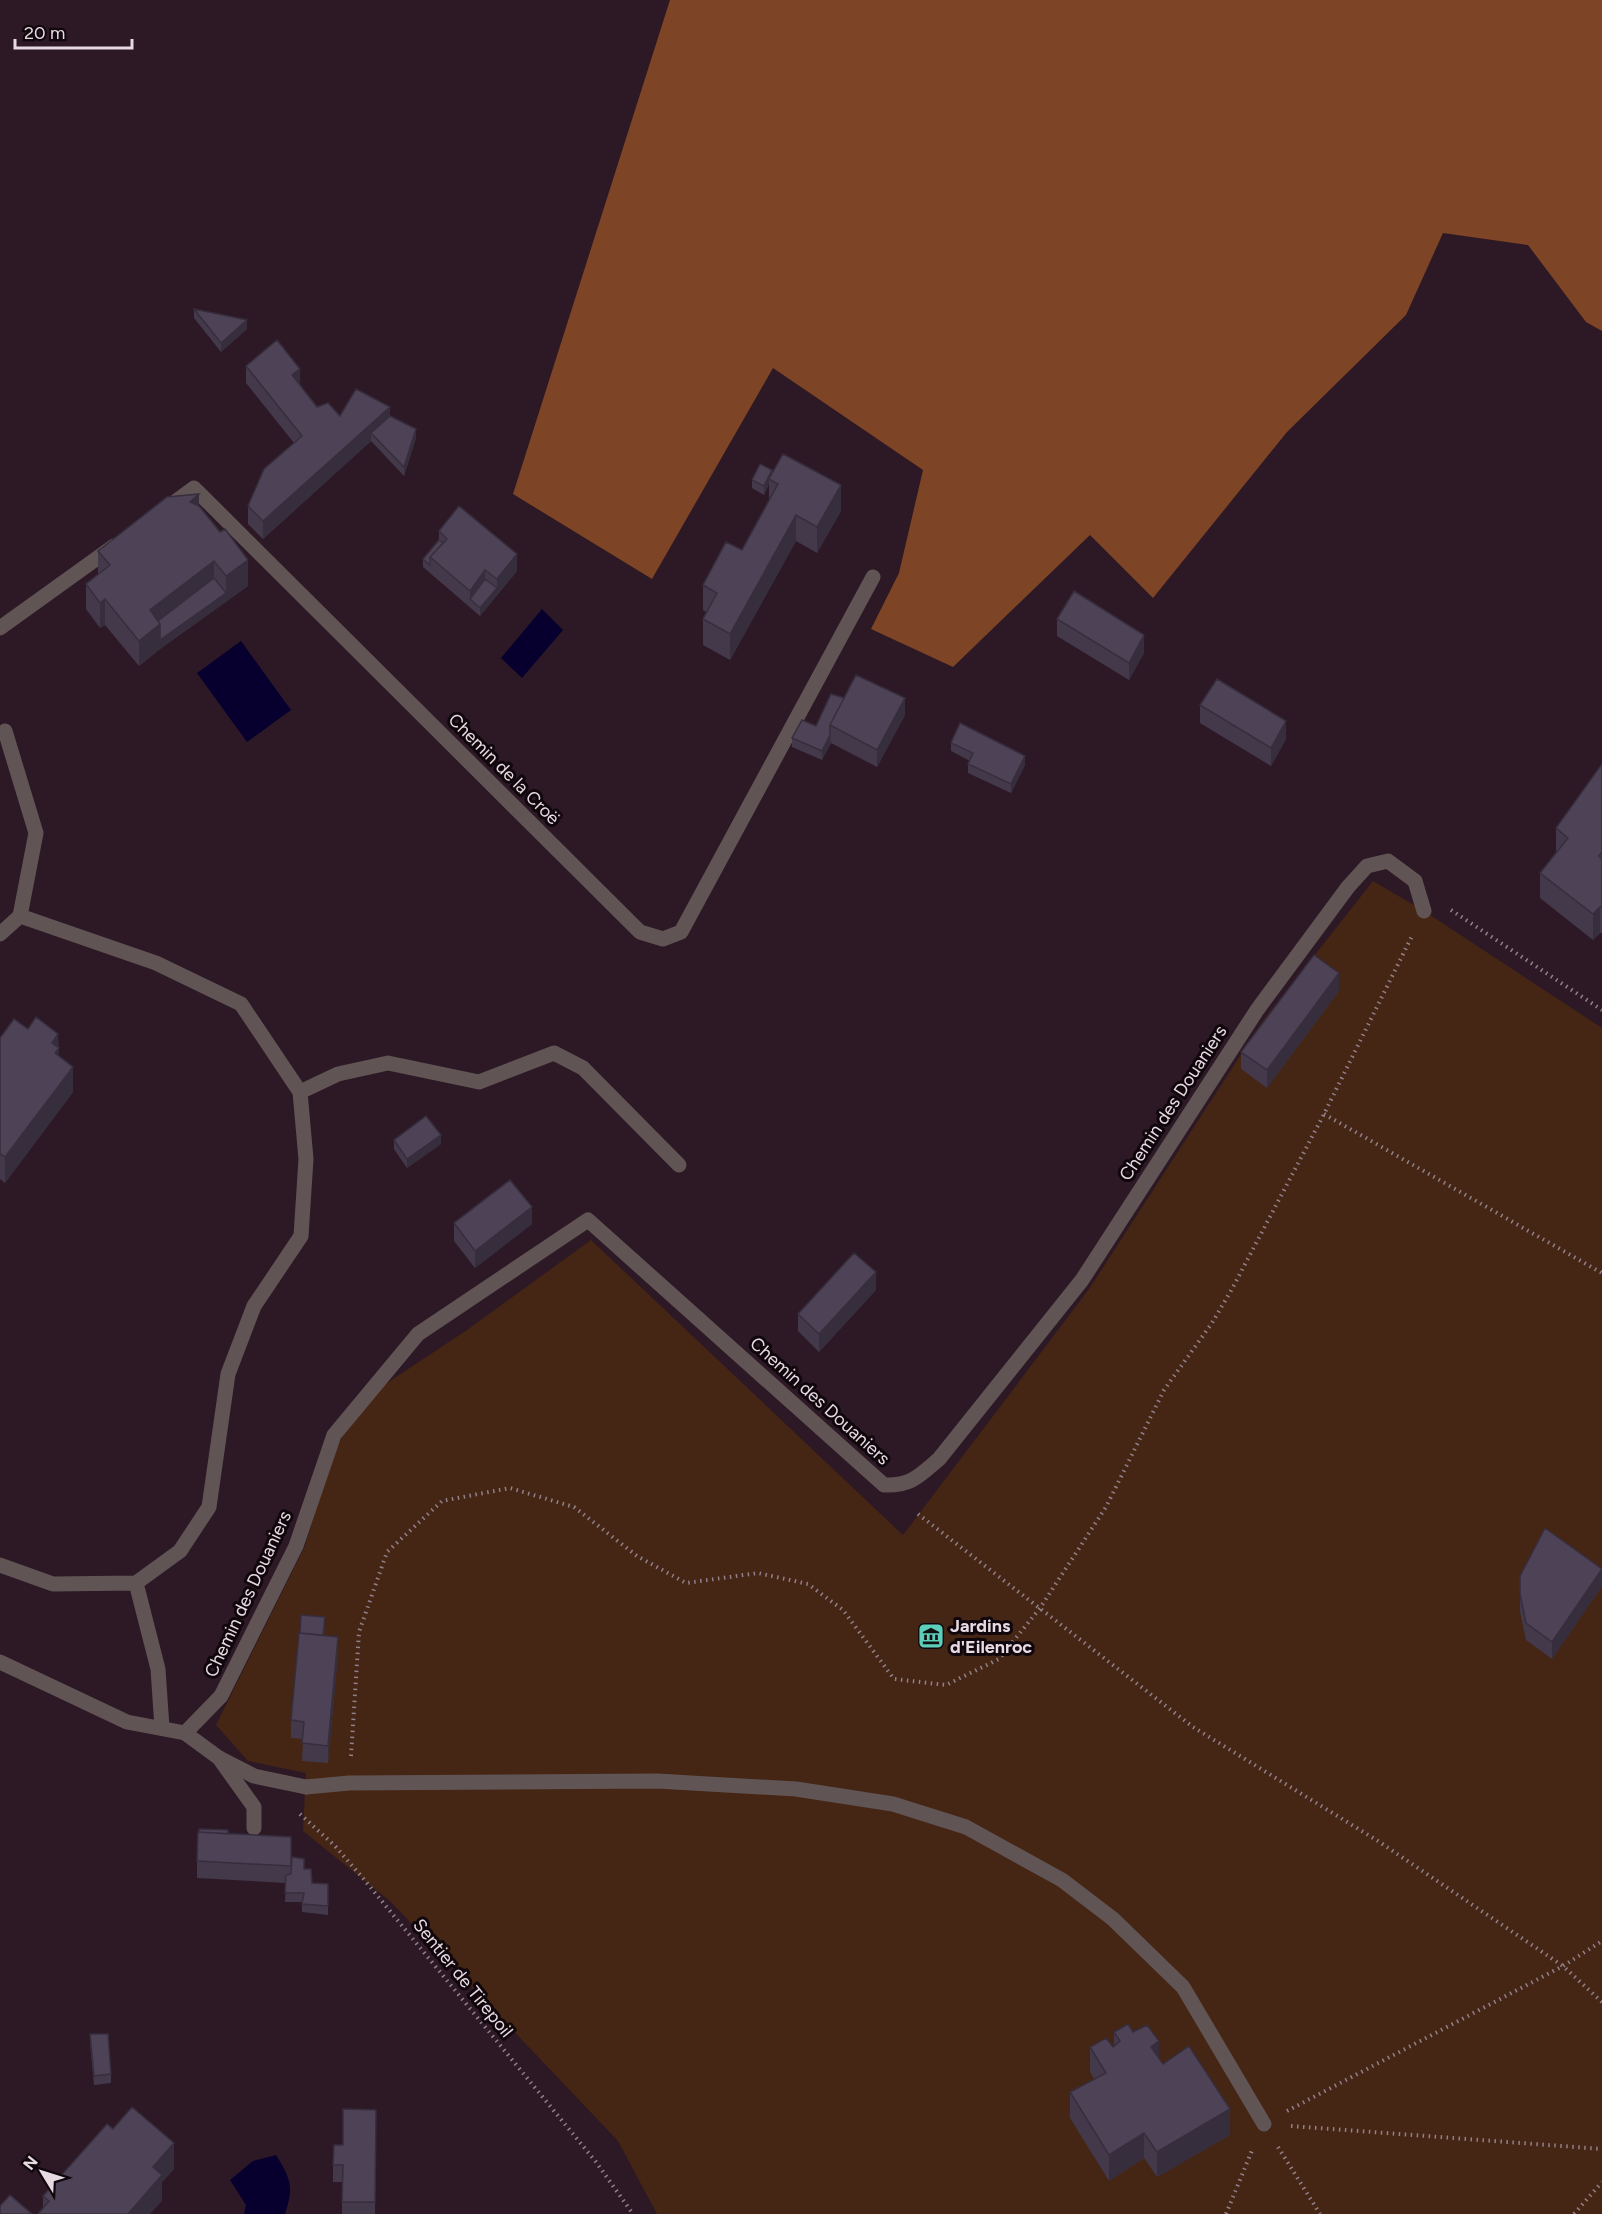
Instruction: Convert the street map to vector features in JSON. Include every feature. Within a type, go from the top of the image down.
[{"type":"street","name":"Chemin de la Croë","points":[[156,516],[194,488],[640,933],[663,939],[681,932],[873,577]]},
{"type":"street","points":[[0,628],[126,537]]},
{"type":"street","points":[[0,934],[20,916],[36,833],[5,731]]},
{"type":"street","name":"Chemin des Douaniers","points":[[185,1733],[221,1696],[296,1546],[334,1435],[418,1334],[588,1220],[884,1485],[901,1485],[916,1478],[939,1459],[1082,1280],[1257,1010],[1348,887],[1367,866],[1388,861],[1415,881]]},
{"type":"street","points":[[1415,881],[1424,910]]},
{"type":"street","points":[[0,1565],[53,1584],[136,1583],[180,1551],[209,1507],[228,1374],[254,1306],[301,1236],[306,1159],[300,1092],[241,1004],[156,963],[20,916]]},
{"type":"street","points":[[300,1092],[338,1074],[388,1063],[479,1082],[554,1053],[583,1068],[679,1165]]},
{"type":"street","points":[[136,1583],[158,1669],[162,1728]]},
{"type":"street","points":[[0,1662],[127,1722],[185,1733],[219,1758],[254,1776],[306,1787],[349,1783],[657,1781],[785,1788],[893,1804],[966,1827],[1062,1880],[1113,1919],[1183,1987],[1264,2124]]},
{"type":"street","points":[[219,1758],[254,1807],[254,1828]]},
{"type":"path","points":[[1415,881],[1446,907],[1602,1010]]},
{"type":"path","points":[[1324,1114],[1602,1273]]},
{"type":"path","points":[[918,1514],[1193,1727],[1378,1841],[1563,1966],[1602,2002]]},
{"type":"path","name":"Sentier de Tirepoil","points":[[297,1812],[335,1846],[362,1877],[596,2162],[633,2214]]},
{"type":"path","points":[[1226,2214],[1264,2124],[1563,1966],[1602,1941]]},
{"type":"path","points":[[1264,2124],[1602,2149]]},
{"type":"path","points":[[1264,2124],[1320,2214]]},
{"type":"path","points":[[1574,2214],[1602,2182]]},
{"type":"shaded area","points":[[670,0],[1602,0],[1602,331],[1586,322],[1528,245],[1443,233],[1406,315],[1287,432],[1153,598],[1090,535],[953,667],[871,629],[899,573],[923,470],[773,368],[652,579],[513,494]]},
{"type":"shaded area","points":[[542,609],[563,630],[522,678],[501,658]]},
{"type":"shaded area","points":[[241,641],[291,710],[247,742],[197,673]]},
{"type":"shaded area","name":"Jardins d'Eilenroc","points":[[1373,881],[1424,911],[1602,1028],[1602,2214],[657,2214],[618,2141],[391,1902],[303,1831],[306,1773],[248,1761],[216,1725],[305,1546],[332,1455],[347,1429],[381,1387],[467,1330],[591,1240],[903,1535],[1089,1289],[1262,1022]]},
{"type":"shaded area","points":[[276,2155],[290,2183],[290,2197],[285,2214],[244,2214],[246,2205],[230,2180],[253,2161]]},
{"type":"building","points":[[194,309],[247,320],[221,343]]},
{"type":"building","points":[[277,340],[300,369],[292,375],[317,407],[328,403],[340,416],[356,389],[390,407],[263,521],[248,506],[264,469],[302,436],[246,366]]},
{"type":"building","points":[[390,416],[416,429],[404,467],[371,433]]},
{"type":"building","points":[[783,454],[841,485],[817,527],[796,515],[730,634],[703,619],[717,593],[703,585],[726,542],[742,550],[778,484],[769,479]]},
{"type":"building","points":[[760,464],[772,470],[764,486],[752,480]]},
{"type":"building","points":[[199,494],[190,502],[199,506],[220,532],[225,529],[248,560],[226,576],[214,561],[150,610],[160,624],[139,641],[105,599],[100,603],[86,584],[110,565],[98,551],[167,497]]},
{"type":"building","points":[[459,506],[517,554],[497,579],[485,570],[470,591],[430,557],[447,539],[439,531]]},
{"type":"building","points":[[439,540],[443,543],[430,557],[430,565],[423,559]]},
{"type":"building","points":[[214,578],[226,593],[160,640],[158,621]]},
{"type":"building","points":[[485,579],[497,588],[480,608],[470,599]]},
{"type":"building","points":[[1074,591],[1144,635],[1129,663],[1057,619]]},
{"type":"building","points":[[856,675],[905,698],[877,750],[830,725]]},
{"type":"building","points":[[1217,679],[1286,721],[1271,748],[1200,705]]},
{"type":"building","points":[[831,694],[844,698],[830,725],[830,735],[822,751],[792,738],[802,720],[816,726]]},
{"type":"building","points":[[960,723],[1025,756],[1011,784],[968,764],[973,753],[951,743]]},
{"type":"building","points":[[1602,764],[1602,852],[1599,856],[1602,859],[1602,907],[1593,914],[1540,873],[1568,838],[1556,828]]},
{"type":"building","points":[[1314,955],[1339,973],[1267,1070],[1241,1052]]},
{"type":"building","points":[[36,1017],[58,1034],[52,1043],[59,1048],[55,1053],[73,1067],[5,1157],[0,1154],[0,1038],[14,1019],[28,1029]]},
{"type":"building","points":[[426,1116],[441,1135],[407,1159],[394,1140]]},
{"type":"building","points":[[510,1180],[532,1207],[475,1251],[454,1223]]},
{"type":"building","points":[[854,1253],[876,1272],[819,1334],[798,1314]]},
{"type":"building","points":[[1545,1528],[1602,1569],[1552,1642],[1526,1623],[1520,1594],[1520,1576]]},
{"type":"building","points":[[301,1615],[325,1617],[323,1635],[300,1633]]},
{"type":"building","points":[[299,1633],[338,1637],[328,1746],[302,1743],[304,1722],[291,1720]]},
{"type":"building","points":[[199,1829],[228,1830],[228,1834],[199,1832]]},
{"type":"building","points":[[198,1832],[291,1837],[291,1866],[197,1861]]},
{"type":"building","points":[[292,1857],[304,1859],[304,1869],[311,1869],[312,1883],[328,1884],[328,1906],[302,1904],[304,1893],[285,1893],[286,1875],[291,1874]]},
{"type":"building","points":[[1128,2024],[1133,2032],[1147,2025],[1159,2041],[1151,2047],[1163,2064],[1189,2046],[1230,2109],[1157,2152],[1144,2133],[1109,2155],[1070,2092],[1106,2073],[1090,2047],[1106,2038],[1113,2047],[1120,2041],[1114,2032]]},
{"type":"building","points":[[90,2034],[108,2034],[111,2074],[94,2076]]},
{"type":"building","points":[[132,2107],[174,2143],[153,2167],[162,2175],[128,2214],[38,2214],[49,2201],[43,2196],[107,2124],[113,2129]]},
{"type":"building","points":[[343,2109],[376,2110],[375,2202],[342,2202],[343,2165],[333,2165],[334,2145],[343,2145]]},
{"type":"building","points":[[10,2195],[32,2214],[0,2214],[0,2206]]},
{"type":"place","name":"Jardins d'Eilenroc","points":[[931,1636]]}]
